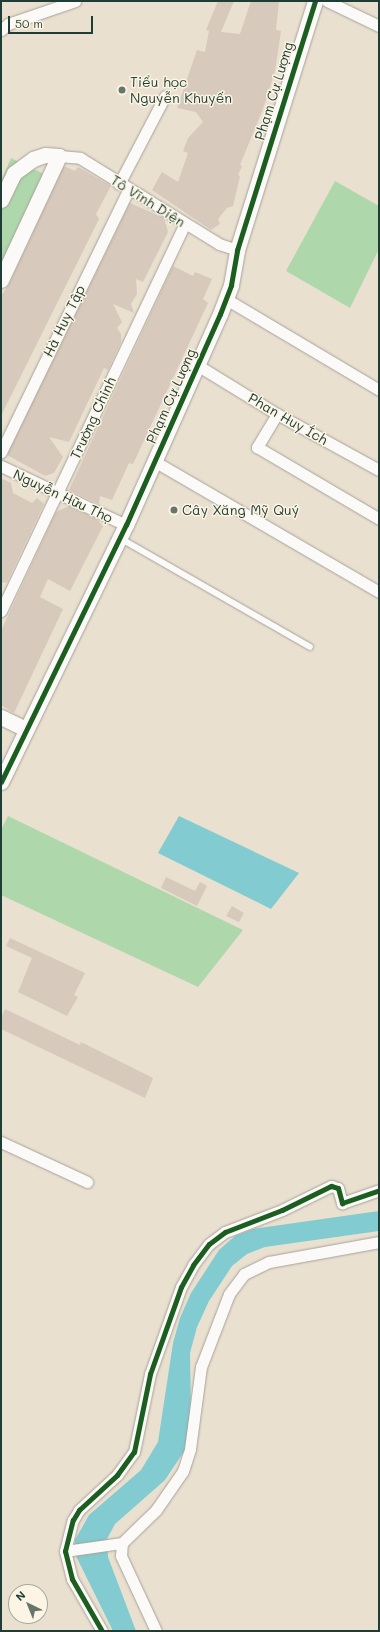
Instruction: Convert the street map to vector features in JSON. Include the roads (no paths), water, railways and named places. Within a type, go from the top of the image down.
[{"type":"street","name":"Phạm Cự Lượng","points":[[1,782],[122,531],[226,299],[237,250],[315,1]]},
{"type":"street","points":[[327,1],[379,26]]},
{"type":"street","points":[[1,30],[18,20],[72,2]]},
{"type":"street","name":"Hà Huy Tập","points":[[1,452],[165,96]]},
{"type":"street","points":[[1,200],[14,172],[33,159],[45,155],[59,156],[1,280]]},
{"type":"street","name":"Tô Vĩnh Diện","points":[[59,156],[80,158],[124,187],[219,244],[237,250]]},
{"type":"street","name":"Trường Chinh","points":[[1,611],[185,224]]},
{"type":"street","points":[[226,299],[379,390]]},
{"type":"street","name":"Phan Huy Ích","points":[[197,365],[277,414],[379,470]]},
{"type":"street","points":[[277,414],[258,447],[379,519]]},
{"type":"street","points":[[154,461],[379,592]]},
{"type":"street","name":"Nguyễn Hữu Thọ","points":[[1,466],[57,494],[122,531]]},
{"type":"street","points":[[1,717],[26,729]]},
{"type":"street","points":[[1,1142],[87,1182]]},
{"type":"street","points":[[102,1631],[72,1579],[69,1550],[73,1520],[79,1510],[117,1475],[134,1452],[150,1374],[181,1287],[192,1265],[209,1244],[225,1232],[282,1210],[332,1186],[338,1188],[342,1203],[379,1190]]},
{"type":"street","points":[[69,1550],[122,1543],[156,1510],[183,1471],[190,1449],[201,1366],[236,1283],[244,1274],[269,1262],[379,1242]]},
{"type":"street","points":[[122,1543],[121,1556],[156,1631]]},
{"type":"lane","points":[[122,531],[310,647]]},
{"type":"water","points":[[179,816],[299,873],[271,909],[158,853]]},
{"type":"water","points":[[379,1211],[379,1231],[265,1247],[247,1254],[232,1266],[209,1301],[197,1327],[190,1353],[191,1412],[185,1450],[165,1480],[115,1524],[107,1539],[108,1557],[136,1631],[113,1631],[76,1556],[75,1540],[89,1515],[141,1470],[158,1442],[173,1343],[180,1318],[191,1293],[219,1250],[235,1236],[253,1229]]},
{"type":"place","name":"Tiểu học Nguyễn Khuyến","points":[[122,90]]},
{"type":"place","name":"Cây Xăng Mỹ Quý","points":[[174,510]]}]
